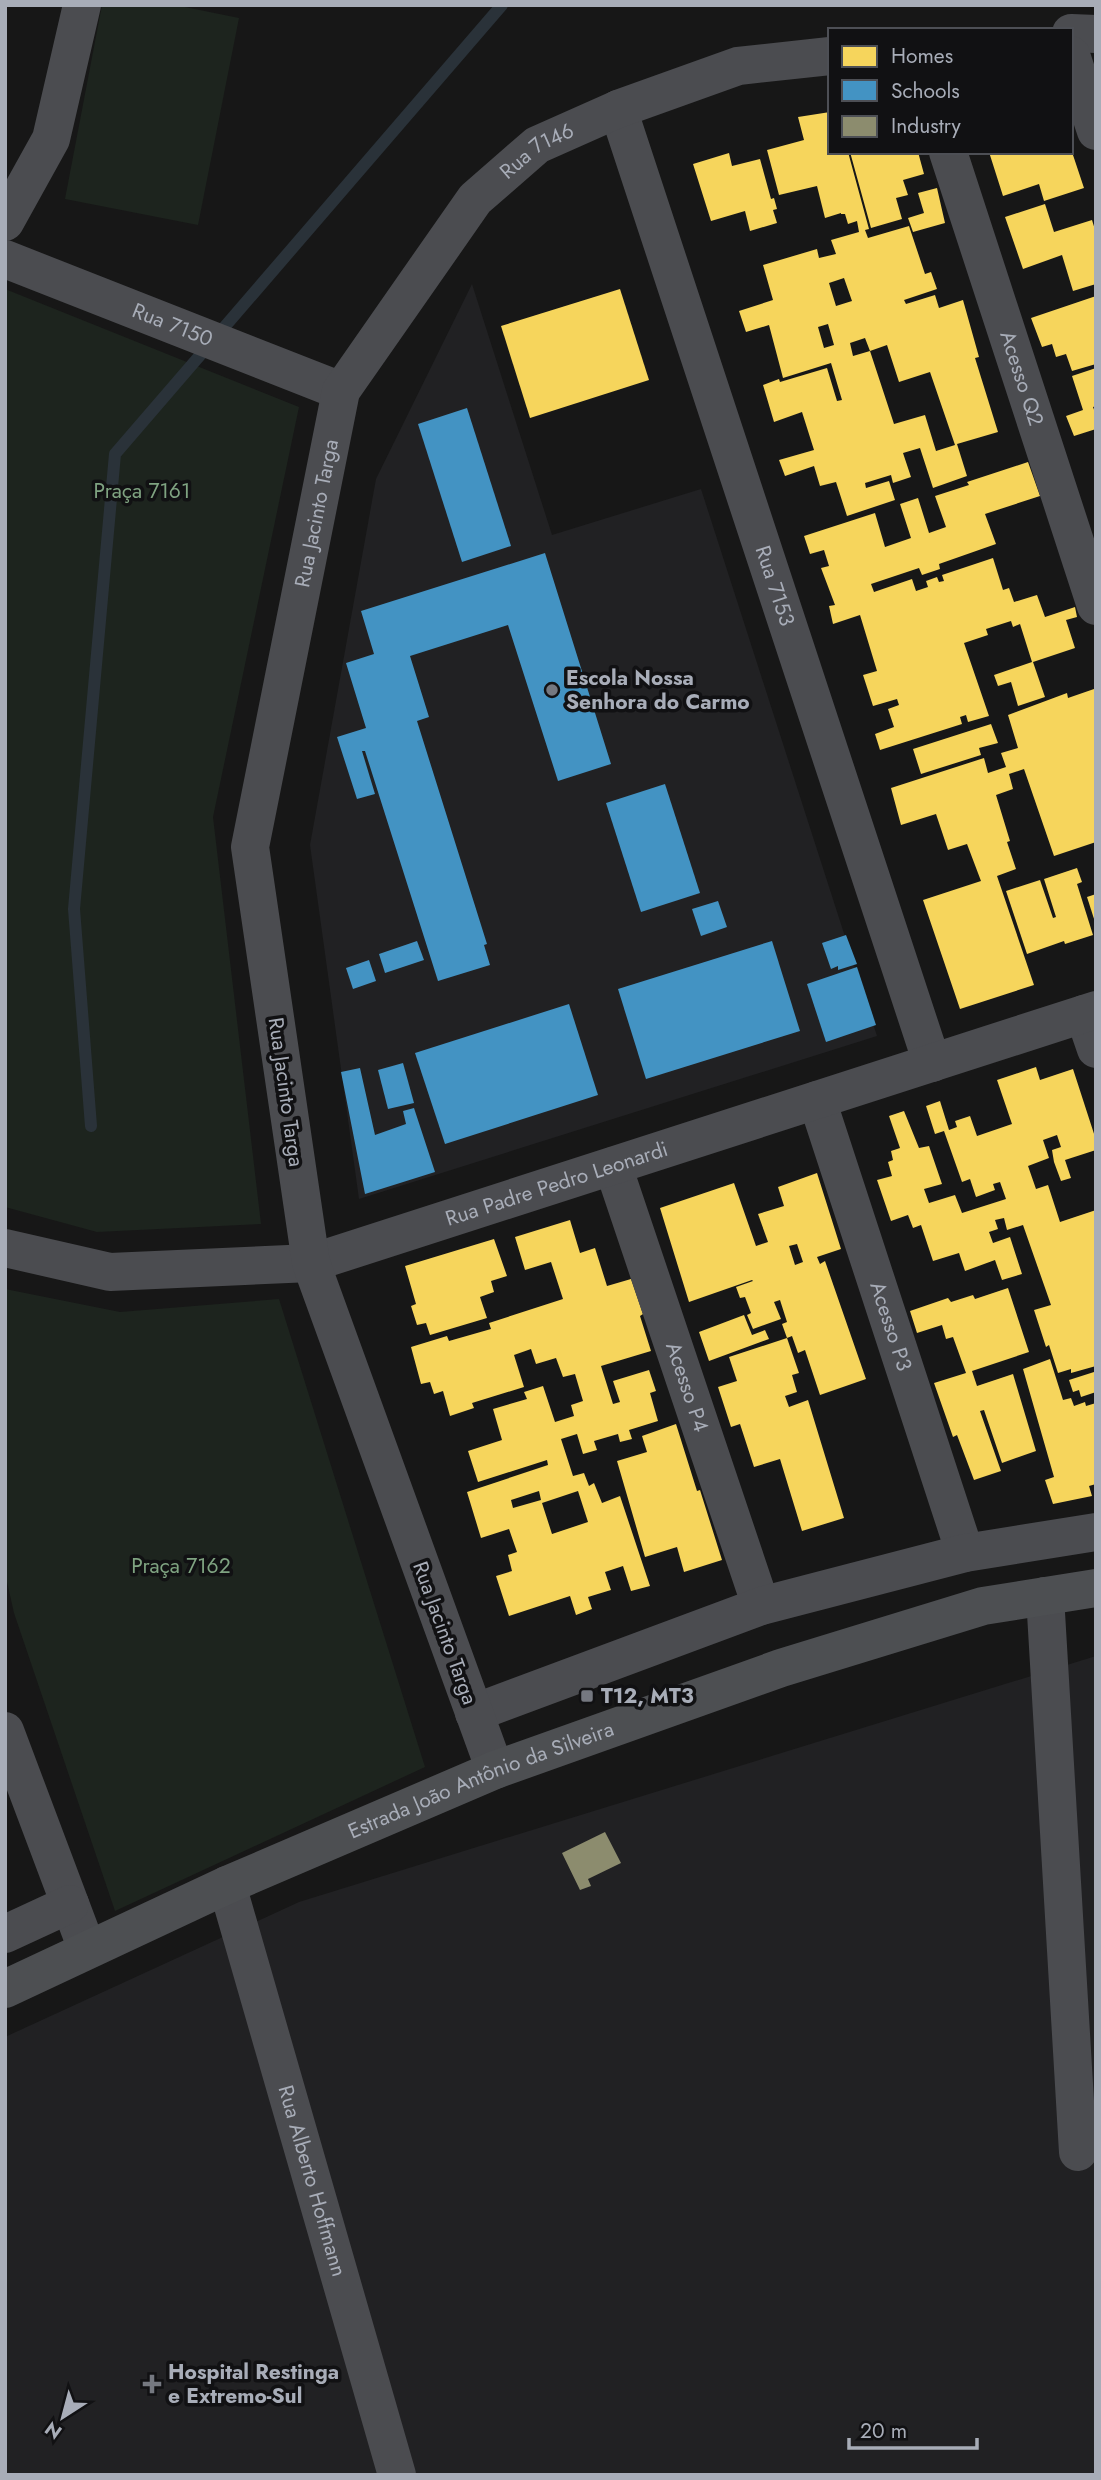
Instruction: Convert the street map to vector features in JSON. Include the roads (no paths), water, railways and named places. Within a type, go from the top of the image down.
[{"type":"main road","name":"Estrada João Antônio da Silveira","points":[[5,1989],[227,1885],[495,1770],[781,1668],[983,1606],[1096,1588]]},
{"type":"street","points":[[5,222],[51,139],[82,5]]},
{"type":"street","points":[[1073,33],[1096,34]]},
{"type":"street","name":"Rua 7146","points":[[341,391],[475,199],[537,145],[618,109],[738,66],[828,56]]},
{"type":"street","points":[[1073,61],[1096,131]]},
{"type":"street","name":"Rua 7153","points":[[618,109],[932,1063]]},
{"type":"street","name":"Acesso Q2","points":[[949,154],[1096,606]]},
{"type":"street","name":"Rua 7150","points":[[5,259],[341,391]]},
{"type":"street","name":"Rua Jacinto Targa","points":[[341,391],[250,847],[311,1263],[495,1770]]},
{"type":"street","name":"Rua Padre Pedro Leonardi","points":[[5,1248],[110,1272],[311,1263],[932,1063],[1092,1025]]},
{"type":"street","name":"Acesso P3","points":[[817,1100],[965,1553]]},
{"type":"street","name":"Acesso P4","points":[[613,1166],[761,1606]]},
{"type":"street","points":[[474,1713],[761,1606],[965,1553],[1096,1532]]},
{"type":"street","points":[[1045,1596],[1078,2152]]},
{"type":"street","points":[[5,1731],[87,1949]]},
{"type":"street","name":"Rua Alberto Hoffmann","points":[[227,1885],[397,2475]]},
{"type":"street","points":[[5,1934],[70,1904]]},
{"type":"waterway","points":[[91,1126],[74,909],[115,454],[502,5]]},
{"type":"place","name":"Escola Nossa Senhora do Carmo","points":[[552,690]]},
{"type":"place","name":"T12, MT3","points":[[587,1696]]},
{"type":"place","name":"Hospital Restinga e Extremo-Sul","points":[[152,2384]]},
{"type":"park label","name":"Praça 7161","points":[[142,491]]},
{"type":"park label","name":"Praça 7162","points":[[181,1566]]}]
